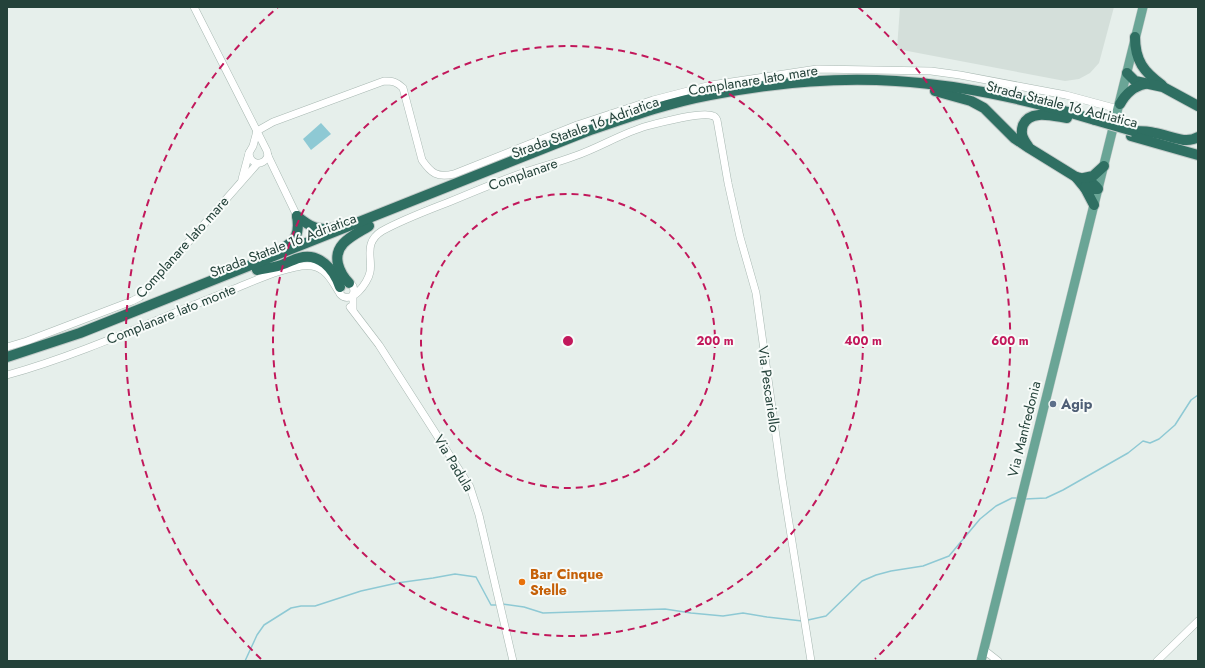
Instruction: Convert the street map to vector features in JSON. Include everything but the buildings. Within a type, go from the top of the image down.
[{"type":"highway","points":[[1135,37],[1136,51],[1140,64],[1147,74],[1150,82]]},
{"type":"highway","points":[[1127,72],[1135,81],[1150,82],[1170,91],[1195,106]]},
{"type":"highway","name":"Strada Statale 16 Adriatica","points":[[368,223],[585,132],[651,110],[709,95],[766,86],[826,80],[896,81],[982,92],[1029,101],[1094,123],[1198,150]]},
{"type":"highway","points":[[1119,106],[1130,91],[1150,82]]},
{"type":"highway","name":"Strada Statale 16 Adriatica","points":[[7,357],[80,333],[256,267],[586,138],[653,115],[709,102],[767,92],[825,86],[895,87],[989,99],[1094,123]]},
{"type":"highway","points":[[935,91],[971,101],[984,108],[1014,138],[1082,181],[1092,190],[1098,189]]},
{"type":"highway","points":[[1029,148],[1022,138],[1022,129],[1024,122],[1030,116],[1038,115],[1067,118]]},
{"type":"highway","points":[[1132,133],[1154,133],[1185,140],[1191,140],[1198,137]]},
{"type":"highway","name":"Strada Statale 16 Adriatica","points":[[1132,133],[1198,156]]},
{"type":"highway","points":[[1082,181],[1093,176],[1104,166]]},
{"type":"highway","points":[[1082,181],[1094,205]]},
{"type":"highway","points":[[297,216],[309,226],[321,230],[368,223]]},
{"type":"highway","points":[[256,267],[289,245],[298,228],[297,216]]},
{"type":"highway","points":[[342,288],[337,252],[340,246],[368,223]]},
{"type":"highway","points":[[256,267],[279,266],[307,256],[316,258],[325,263],[334,273],[342,288]]},
{"type":"highway","name":"Strada Statale 16 Adriatica","points":[[7,364],[42,354],[83,339],[256,267]]},
{"type":"main road","name":"Via Manfredonia","points":[[981,661],[1143,7]]},
{"type":"street","points":[[194,7],[257,131],[264,157],[274,167],[297,216]]},
{"type":"street","name":"Complanare lato mare","points":[[241,182],[257,131],[273,122],[384,81],[398,83],[403,88],[422,160],[432,172],[445,176],[454,174],[578,125],[653,100],[711,85],[810,69],[931,71],[960,75],[1119,106]]},
{"type":"street","name":"Complanare","points":[[367,281],[370,272],[370,245],[373,239],[378,233],[397,223],[512,177],[582,154],[647,126],[706,114],[713,116],[717,120]]},
{"type":"street","name":"Via Pescariello","points":[[717,120],[728,183],[740,237],[756,293],[782,479],[811,661]]},
{"type":"street","points":[[261,145],[264,157],[250,158],[251,150],[261,145]]},
{"type":"street","name":"Complanare lato mare","points":[[7,347],[41,336],[140,297],[264,157]]},
{"type":"street","name":"Complanare lato monte","points":[[7,375],[66,356],[200,302],[282,271],[304,265],[319,268],[326,272],[342,288]]},
{"type":"street","points":[[342,288],[367,281]]},
{"type":"street","points":[[342,288],[346,298],[352,295],[367,281]]},
{"type":"street","points":[[342,288],[354,288],[352,295],[353,310]]},
{"type":"street","name":"Via Padula","points":[[342,288],[353,310],[379,345],[468,484],[477,508],[513,661]]},
{"type":"street","points":[[1157,661],[1198,621]]},
{"type":"street","points":[[984,650],[998,661]]},
{"type":"shaded area","points":[[900,7],[1114,7],[1099,63],[1090,73],[1079,79],[1065,81],[897,49]]},
{"type":"water","points":[[321,123],[331,134],[311,150],[303,139]]},
{"type":"waterway","points":[[1025,499],[1046,498],[1128,453],[1143,441],[1150,443],[1159,439],[1175,425],[1191,400],[1198,395]]},
{"type":"waterway","points":[[808,620],[826,616],[862,581],[891,571],[923,566],[949,556],[980,519],[996,506],[1012,498],[1017,498]]},
{"type":"waterway","points":[[245,661],[257,635],[264,625],[291,608],[315,606],[361,591],[397,583],[455,574],[476,577],[491,605],[497,605]]},
{"type":"waterway","points":[[502,604],[524,607],[543,613],[665,609],[723,616],[743,613],[802,621]]},
{"type":"place","name":"Agip","points":[[1053,404]]},
{"type":"place","name":"Bar Cinque Stelle","points":[[522,582]]}]
